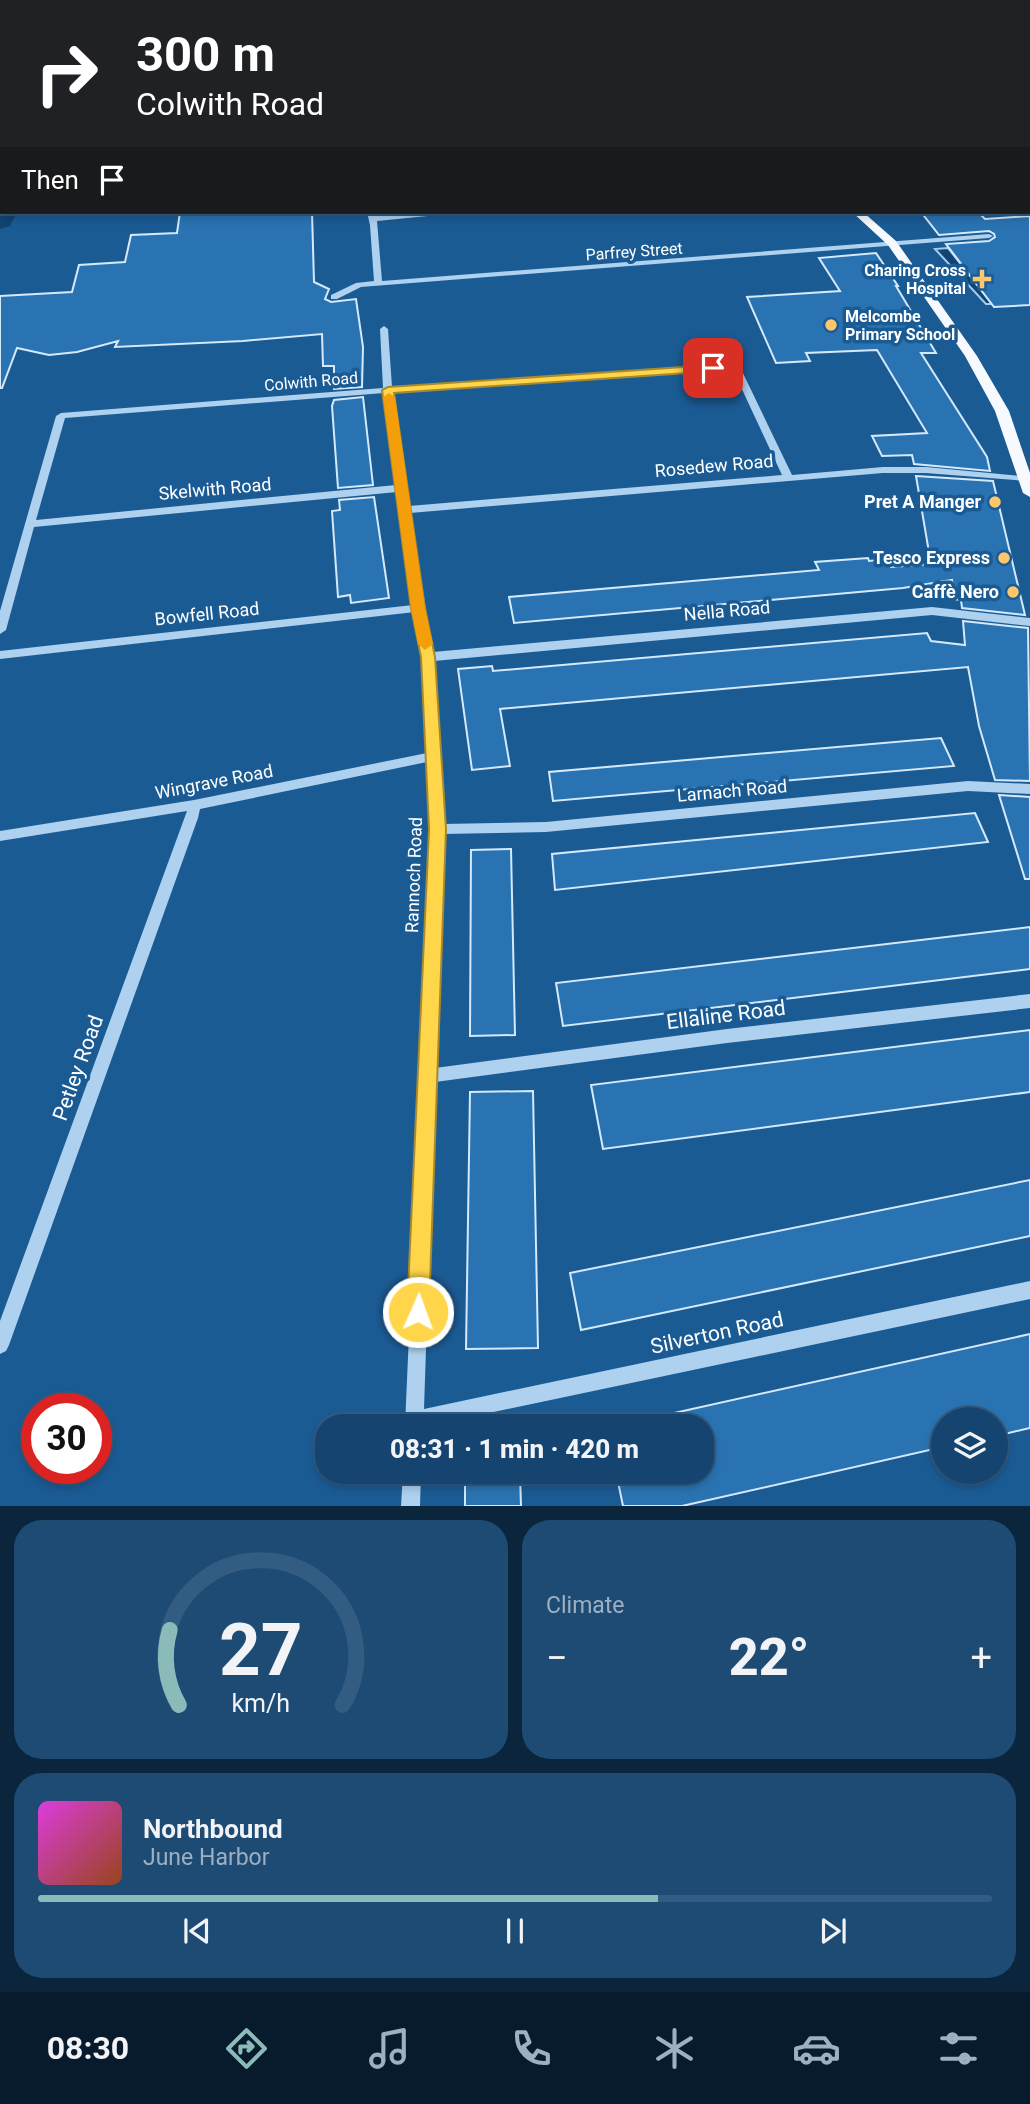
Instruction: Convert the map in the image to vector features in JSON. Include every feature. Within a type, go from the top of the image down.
[{"type":"main road","points":[[859,214],[892,243],[977,367],[1002,411],[1030,493]]},
{"type":"street","points":[[378,284],[372,215],[397,214]]},
{"type":"street","name":"Parfrey Street","points":[[334,297],[359,285],[989,236]]},
{"type":"street","name":"Rannoch Road","points":[[384,329],[388,390],[418,608],[428,657],[437,829],[414,1414]]},
{"type":"street","name":"Colwith Road","points":[[31,524],[61,416],[388,390],[736,367],[788,477]]},
{"type":"street","name":"Rosedew Road","points":[[405,510],[788,477],[926,470],[1026,478]]},
{"type":"street","name":"Skelwith Road","points":[[31,524],[402,488]]},
{"type":"street","points":[[0,630],[31,524]]},
{"type":"street","name":"Bowfell Road","points":[[0,655],[418,608]]},
{"type":"street","name":"Nella Road","points":[[428,657],[932,611],[1030,622]]},
{"type":"street","name":"Wingrave Road","points":[[0,836],[194,805],[434,756]]},
{"type":"street","name":"Larnach Road","points":[[437,829],[546,827],[968,786],[1030,789]]},
{"type":"street","name":"Petley Road","points":[[0,1345],[192,818],[194,805]]},
{"type":"street","name":"Ellaline Road","points":[[428,1076],[740,1034],[1030,1001]]},
{"type":"street","name":"Silverton Road","points":[[456,1414],[1030,1290]]},
{"type":"street","points":[[410,1506],[411,1484]]},
{"type":"water","points":[[948,248],[992,304],[986,304],[935,249]]},
{"type":"building","points":[[180,214],[312,214],[314,282],[329,289],[325,299],[331,302],[356,299],[363,347],[362,387],[334,389],[334,366],[323,366],[322,334],[115,347],[118,341],[77,352],[49,355],[17,348],[0,388],[0,296],[72,292],[79,265],[125,262],[131,235],[177,233]]},
{"type":"building","points":[[923,214],[980,214],[985,219],[1030,216],[1030,305],[994,307],[946,244],[989,241],[995,237],[994,234],[989,231],[939,235]]},
{"type":"building","name":"Melcombe Primary School","points":[[876,253],[936,353],[921,353],[987,457],[990,471],[914,464],[912,455],[882,456],[872,436],[927,433],[877,350],[806,353],[810,361],[776,363],[747,297],[840,291],[819,258]]},
{"type":"building","points":[[363,397],[373,485],[338,488],[332,406],[334,400]]},
{"type":"building","points":[[916,476],[993,481],[1025,615],[962,608],[961,600],[954,599],[952,580],[903,588],[514,623],[509,597],[819,570],[815,562],[868,558],[869,561],[887,559],[891,567],[931,564]]},
{"type":"building","points":[[374,497],[389,598],[351,603],[350,595],[338,597],[332,511],[340,510],[339,500]]},
{"type":"building","points":[[963,621],[1028,628],[1030,781],[995,780],[979,726],[968,667],[500,709],[510,766],[472,770],[458,669],[492,666],[493,671],[927,633],[931,641],[965,645]]},
{"type":"building","points":[[941,738],[954,766],[553,801],[549,772]]},
{"type":"building","points":[[999,795],[1030,797],[1030,879],[1025,879]]},
{"type":"building","points":[[975,813],[988,842],[555,890],[552,854]]},
{"type":"building","points":[[511,849],[515,1035],[470,1036],[471,850]]},
{"type":"building","points":[[1030,927],[1030,969],[563,1026],[556,983]]},
{"type":"building","points":[[1030,1030],[1030,1092],[603,1149],[591,1085]]},
{"type":"building","points":[[533,1091],[538,1348],[466,1349],[470,1092]]},
{"type":"building","points":[[1030,1180],[1030,1236],[581,1330],[570,1273]]},
{"type":"building","points":[[1030,1334],[1030,1428],[1008,1433],[1008,1407],[931,1407],[931,1450],[682,1506],[623,1506],[618,1484],[714,1484],[714,1414],[670,1414]]},
{"type":"building","points":[[465,1484],[520,1484],[521,1506],[465,1506]]},
{"type":"waterway","points":[[0,220],[2,214]]},
{"type":"slow traffic","points":[[389,397],[425,644]]},
{"type":"place","name":"Charing Cross Hospital","points":[[982,279]]},
{"type":"place","name":"Melcombe Primary School","points":[[831,325]]},
{"type":"place","name":"Pret A Manger","points":[[995,502]]},
{"type":"place","name":"Tesco Express","points":[[1004,558]]},
{"type":"place","name":"Caffè Nero","points":[[1013,592]]},
{"type":"route","points":[[418,1312],[437,829],[428,657],[418,608],[388,390],[713,368]]}]
